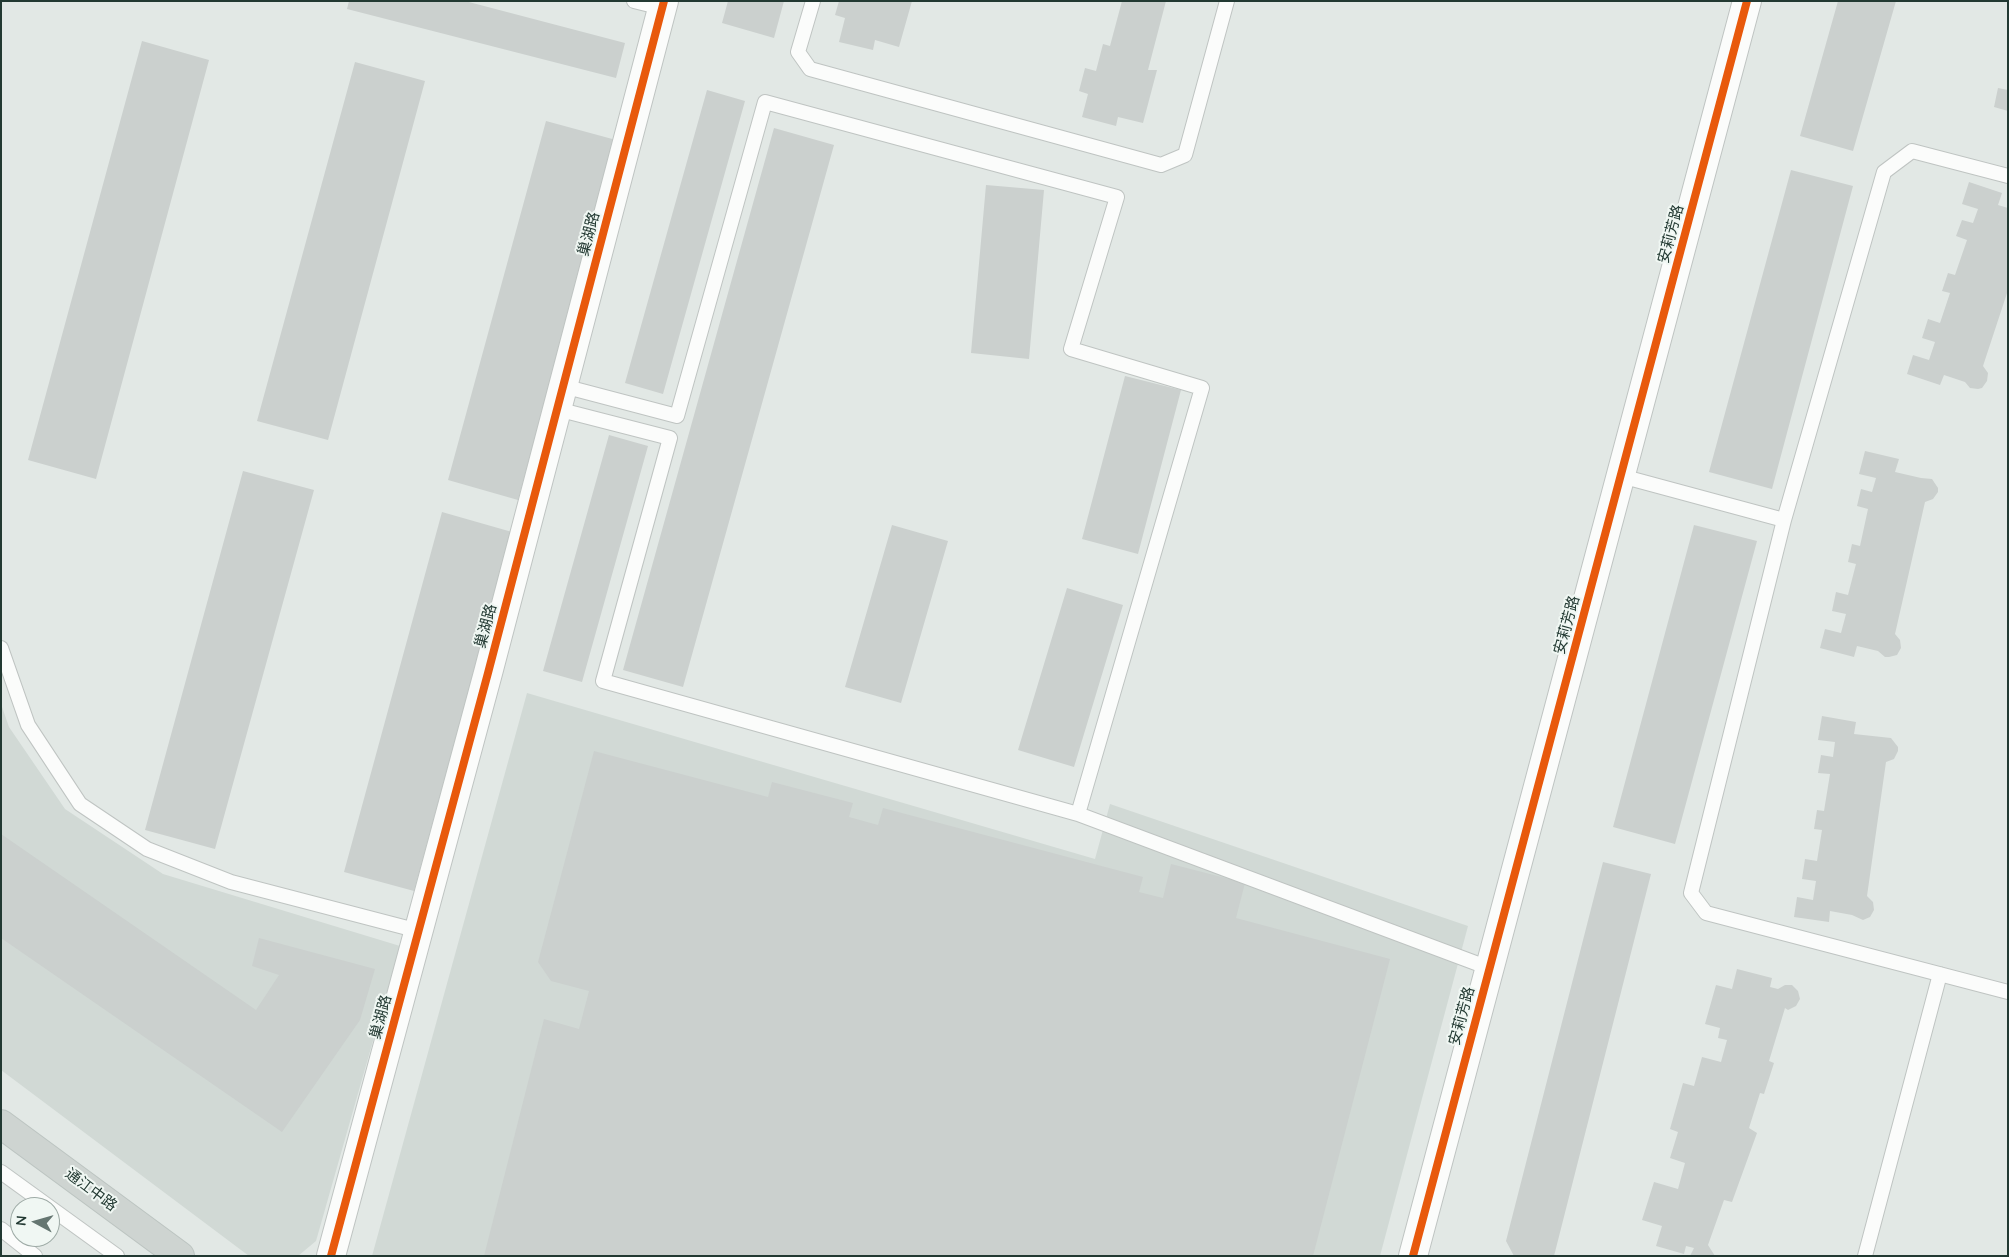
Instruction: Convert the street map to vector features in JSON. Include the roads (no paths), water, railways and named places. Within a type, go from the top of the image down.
[{"type":"main road","name":"通江中路","points":[[1,1124],[180,1256]]},
{"type":"street","name":"安莉芳路","points":[[1413,1256],[1747,1]]},
{"type":"street","name":"巢湖路","points":[[331,1256],[419,931],[663,5]]},
{"type":"lane","points":[[634,1],[663,5]]},
{"type":"lane","points":[[813,1],[798,52],[810,69],[1161,165],[1185,155],[1228,1]]},
{"type":"lane","points":[[560,397],[677,416],[765,102],[1117,196],[1071,349],[1202,388],[1078,814]]},
{"type":"lane","points":[[2008,176],[1912,151],[1884,172],[1784,520],[1691,893],[1706,913],[2008,992]]},
{"type":"lane","points":[[560,397],[670,438],[603,681],[1078,814],[1490,968]]},
{"type":"lane","points":[[1621,476],[1784,520]]},
{"type":"lane","points":[[1,648],[28,725],[80,804],[148,849],[231,882],[419,931]]},
{"type":"lane","points":[[1865,1256],[1940,974]]},
{"type":"lane","points":[[1,1172],[117,1256]]},
{"type":"lane","points":[[1,1229],[35,1256]]}]
